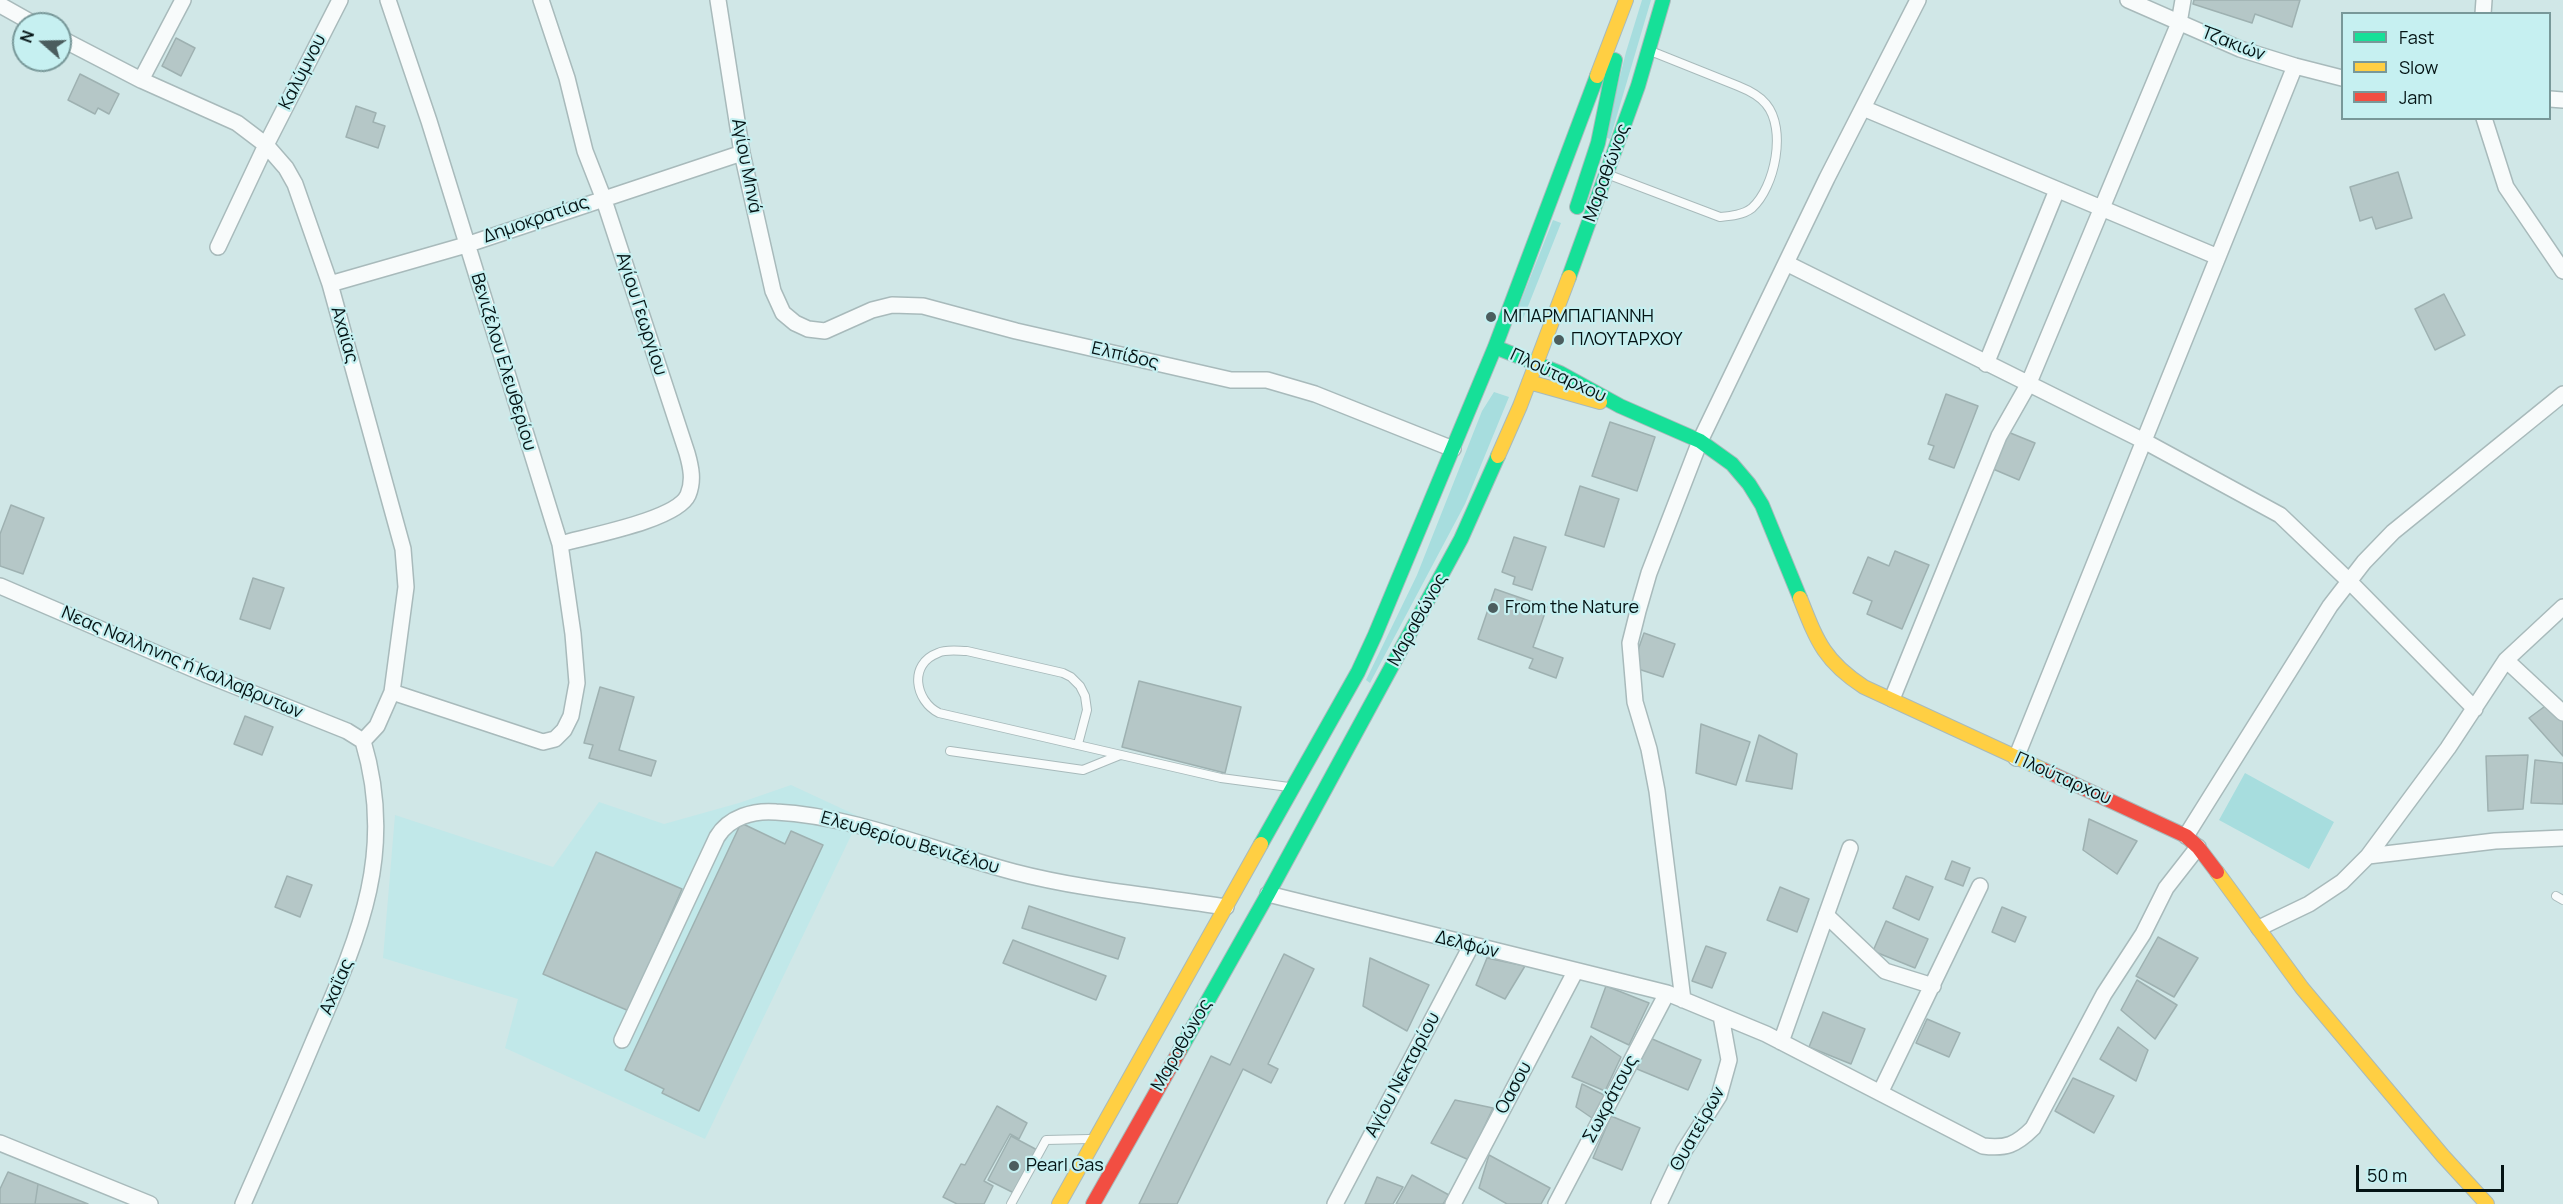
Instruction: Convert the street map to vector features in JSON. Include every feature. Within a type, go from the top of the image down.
[{"type":"main road","name":"Μαραθώνος","points":[[1059,1204],[1358,672],[1495,346],[1626,0]]},
{"type":"main road","name":"Μαραθώνος","points":[[1093,1204],[1268,894],[1445,571],[1488,482],[1529,382],[1608,174],[1649,51],[1663,0]]},
{"type":"main road","points":[[1572,220],[1586,183],[1606,113],[1613,75],[1618,21]]},
{"type":"main road","name":"Πλούταρχου","points":[[1495,346],[1522,351],[1536,362],[1573,379],[1620,406],[1700,441],[1732,464],[1756,494],[1815,636],[1827,657],[1851,679],[2186,837],[2198,847],[2302,988],[2443,1156],[2487,1204]]},
{"type":"main road","points":[[1522,351],[1520,372],[1529,382]]},
{"type":"main road","name":"Πλούταρχου","points":[[1529,382],[1569,395],[1620,406]]},
{"type":"street","points":[[141,80],[183,0]]},
{"type":"street","name":"Καλύμνου","points":[[218,247],[266,145],[340,0]]},
{"type":"street","name":"Βενιζέλου Ελευθερίου","points":[[388,0],[429,121],[560,544],[573,634],[577,683],[571,716],[564,730],[549,741],[537,741],[392,692]]},
{"type":"street","name":"Αγίου Γεωργίου","points":[[540,0],[567,78],[585,151],[603,197],[687,453],[691,482],[685,500],[666,514],[560,544]]},
{"type":"street","name":"Αγίου Μηνά","points":[[718,0],[742,153],[776,300],[783,313],[795,323]]},
{"type":"street","points":[[1683,1000],[1657,791],[1649,749],[1635,702],[1630,643],[1649,573],[1700,441],[1918,0]]},
{"type":"street","name":"Τζακιών","points":[[2128,0],[2240,49],[2341,78]]},
{"type":"street","points":[[1892,699],[1999,436],[2028,384],[2102,208],[2179,23],[2183,0]]},
{"type":"street","name":"Αχαϊας","points":[[72,44],[141,80],[237,123],[279,158],[294,184],[330,284],[403,549],[406,587],[392,692],[377,726],[363,741]]},
{"type":"street","points":[[2016,758],[2295,66]]},
{"type":"street","points":[[1863,108],[2218,257]]},
{"type":"street","points":[[2485,120],[2506,187],[2563,271]]},
{"type":"street","name":"Δημοκρατίας","points":[[330,284],[466,245],[603,197],[742,153]]},
{"type":"street","points":[[1986,364],[2057,189]]},
{"type":"street","points":[[1786,263],[2144,441],[2280,515],[2349,581],[2475,709]]},
{"type":"street","name":"Ελπίδος","points":[[795,323],[808,329],[825,331],[872,310],[892,305],[922,306],[1016,331],[1231,380],[1267,380],[1315,394],[1453,449]]},
{"type":"street","points":[[2186,837],[2330,606],[2349,581],[2393,532],[2563,394]]},
{"type":"street","name":"Νεας Nαλληνης ή Καλλαβρυτων","points":[[0,586],[207,675],[347,731],[363,741]]},
{"type":"street","points":[[2259,928],[2309,904],[2342,882],[2368,856],[2475,709],[2506,660],[2563,607]]},
{"type":"street","points":[[2506,660],[2563,713]]},
{"type":"street","name":"Αχαΐας","points":[[243,1204],[353,950],[367,905],[376,857],[376,819],[369,758],[363,741]]},
{"type":"street","name":"Ελευθερίου Βενιζέλου","points":[[622,1040],[717,837],[724,826],[734,819],[756,813],[774,811],[823,816],[1016,872],[1226,907]]},
{"type":"street","points":[[2368,856],[2495,841],[2563,838]]},
{"type":"street","name":"Δελφών","points":[[1268,894],[1470,946],[1667,993],[1781,1042],[1983,1146],[2002,1149],[2024,1137],[2032,1128],[2104,994],[2143,934],[2166,888],[2198,847]]},
{"type":"street","points":[[1781,1042],[1850,848]]},
{"type":"street","points":[[1880,1093],[1980,886]]},
{"type":"street","points":[[1826,915],[1885,971],[1933,986]]},
{"type":"street","name":"Αγίου Νεκταρίου","points":[[1335,1204],[1470,946]]},
{"type":"street","name":"Οασου","points":[[1453,1204],[1575,972]]},
{"type":"street","name":"Σωκράτους","points":[[1558,1203],[1667,993]]},
{"type":"street","name":"Θυατείρων","points":[[1659,1204],[1684,1151],[1719,1096],[1729,1060],[1721,1016]]},
{"type":"street","points":[[0,1143],[150,1204]]},
{"type":"lane","points":[[1608,174],[1720,217],[1737,215],[1751,208],[1763,193],[1773,169],[1779,139],[1775,119],[1766,104],[1752,92],[1649,51]]},
{"type":"lane","points":[[1078,744],[1087,710],[1085,696],[1080,686],[1063,673],[967,651],[954,651],[938,652],[926,660],[918,675],[920,696],[931,709],[939,713],[1221,778],[1293,787]]},
{"type":"lane","points":[[950,751],[1083,770],[1120,755]]},
{"type":"lane","points":[[1011,1204],[1046,1140],[1095,1139]]},
{"type":"shaded area","points":[[1642,0],[1651,0],[1610,139],[1605,137],[1626,52]]},
{"type":"shaded area","points":[[1553,220],[1561,223],[1521,324],[1513,321]]},
{"type":"shaded area","points":[[1494,392],[1509,397],[1465,504],[1370,683],[1366,680],[1417,575],[1482,411]]},
{"type":"shaded area","points":[[2245,773],[2334,822],[2309,869],[2219,820]]},
{"type":"shaded area","points":[[791,785],[860,817],[705,1139],[505,1048],[518,999],[383,958],[395,815],[553,867],[599,802],[664,824],[739,803]]},
{"type":"building","points":[[2194,0],[2300,0],[2292,27],[2255,14],[2252,23],[2193,4]]},
{"type":"building","points":[[176,38],[195,48],[181,76],[162,66]]},
{"type":"building","points":[[80,74],[119,94],[109,114],[98,108],[95,114],[68,100]]},
{"type":"building","points":[[356,106],[376,113],[373,122],[385,126],[378,148],[346,137]]},
{"type":"building","points":[[2398,172],[2412,218],[2376,229],[2372,217],[2360,221],[2350,187]]},
{"type":"building","points":[[2444,294],[2465,335],[2435,350],[2415,309]]},
{"type":"building","points":[[1946,394],[1978,406],[1954,468],[1929,459],[1934,446],[1928,444]]},
{"type":"building","points":[[1610,422],[1655,437],[1637,491],[1592,476]]},
{"type":"building","points":[[2008,432],[2035,443],[2019,480],[1993,469]]},
{"type":"building","points":[[1580,486],[1619,499],[1604,547],[1565,535]]},
{"type":"building","points":[[11,505],[44,518],[23,574],[0,566],[0,534]]},
{"type":"building","points":[[1514,537],[1546,547],[1532,590],[1513,584],[1515,577],[1502,572]]},
{"type":"building","points":[[1895,551],[1929,565],[1902,629],[1867,614],[1872,601],[1853,593],[1868,557],[1889,566]]},
{"type":"building","points":[[253,578],[284,588],[270,629],[240,619]]},
{"type":"building","points":[[1495,589],[1547,607],[1533,647],[1563,658],[1556,678],[1529,668],[1533,659],[1478,639]]},
{"type":"building","points":[[1644,633],[1675,644],[1663,677],[1632,667]]},
{"type":"building","points":[[1139,681],[1241,707],[1225,773],[1122,747]]},
{"type":"building","points":[[600,687],[634,697],[619,750],[656,761],[651,776],[589,758],[593,745],[584,743]]},
{"type":"building","points":[[2548,704],[2563,720],[2563,756],[2529,718]]},
{"type":"building","points":[[245,716],[273,727],[262,755],[234,744]]},
{"type":"building","points":[[1701,724],[1750,742],[1736,785],[1696,773]]},
{"type":"building","points":[[1759,735],[1797,754],[1792,789],[1746,781]]},
{"type":"building","points":[[2528,755],[2523,809],[2488,811],[2486,756]]},
{"type":"building","points":[[2535,760],[2563,763],[2563,804],[2531,803]]},
{"type":"building","points":[[2089,819],[2137,841],[2117,874],[2083,850]]},
{"type":"building","points":[[741,823],[785,844],[791,831],[823,845],[699,1111],[662,1093],[664,1089],[625,1070]]},
{"type":"building","points":[[596,852],[682,889],[629,1011],[543,974]]},
{"type":"building","points":[[1952,861],[1970,868],[1963,886],[1945,879]]},
{"type":"building","points":[[287,876],[312,885],[300,917],[275,907]]},
{"type":"building","points":[[1906,876],[1933,887],[1919,920],[1893,908]]},
{"type":"building","points":[[1780,887],[1809,899],[1797,932],[1767,920]]},
{"type":"building","points":[[1029,906],[1125,938],[1118,959],[1022,928]]},
{"type":"building","points":[[2002,907],[2026,917],[2015,942],[1992,932]]},
{"type":"building","points":[[1886,921],[1928,939],[1915,968],[1873,951]]},
{"type":"building","points":[[2158,937],[2198,958],[2174,997],[2136,976]]},
{"type":"building","points":[[1013,940],[1106,976],[1096,1000],[1003,963]]},
{"type":"building","points":[[1706,946],[1726,953],[1712,988],[1692,981]]},
{"type":"building","points":[[1284,954],[1314,969],[1268,1064],[1278,1069],[1271,1083],[1243,1069],[1177,1204],[1139,1204],[1211,1056],[1230,1065]]},
{"type":"building","points":[[1370,958],[1429,985],[1407,1031],[1363,1006]]},
{"type":"building","points":[[1487,958],[1525,966],[1505,999],[1476,985]]},
{"type":"building","points":[[2137,980],[2177,1005],[2155,1039],[2121,1010]]},
{"type":"building","points":[[1606,986],[1649,1003],[1629,1045],[1591,1027]]},
{"type":"building","points":[[1823,1012],[1865,1029],[1851,1064],[1809,1047]]},
{"type":"building","points":[[1927,1019],[1960,1033],[1949,1057],[1916,1043]]},
{"type":"building","points":[[2118,1027],[2148,1050],[2136,1081],[2100,1059]]},
{"type":"building","points":[[1591,1036],[1621,1057],[1605,1091],[1572,1077]]},
{"type":"building","points":[[1650,1038],[1701,1060],[1688,1090],[1637,1069]]},
{"type":"building","points":[[2073,1078],[2114,1096],[2094,1133],[2055,1111]]},
{"type":"building","points":[[1582,1084],[1606,1096],[1592,1118],[1576,1107]]},
{"type":"building","points":[[1455,1100],[1493,1108],[1469,1160],[1431,1143]]},
{"type":"building","points":[[997,1106],[1027,1123],[1019,1139],[1010,1134],[984,1181],[993,1186],[984,1204],[957,1204],[943,1197],[961,1164],[965,1165]]},
{"type":"building","points":[[1611,1116],[1640,1128],[1622,1170],[1593,1158]]},
{"type":"building","name":"Pearl Gas","points":[[1011,1136],[1041,1152],[1018,1195],[988,1180]]},
{"type":"building","points":[[1489,1155],[1550,1188],[1541,1204],[1507,1204],[1479,1188]]},
{"type":"building","points":[[8,1172],[38,1184],[35,1204],[0,1204],[0,1189]]},
{"type":"building","points":[[1412,1175],[1449,1195],[1443,1204],[1396,1204]]},
{"type":"building","points":[[1377,1177],[1403,1187],[1393,1204],[1365,1204]]},
{"type":"building","points":[[38,1184],[88,1204],[35,1204]]},
{"type":"traffic: fast","points":[[1569,277],[1638,86],[1663,0]]},
{"type":"traffic: fast","points":[[1577,207],[1598,143],[1615,60]]},
{"type":"traffic: fast","points":[[1261,844],[1358,672],[1375,635],[1495,347],[1597,76]]},
{"type":"traffic: fast","points":[[1495,347],[1560,373],[1620,406],[1700,441],[1732,464],[1749,484],[1762,505],[1800,598]]},
{"type":"traffic: fast","points":[[1180,1050],[1268,894],[1461,539],[1498,456]]},
{"type":"traffic: slow","points":[[1597,76],[1626,0]]},
{"type":"traffic: slow","points":[[1498,456],[1520,406],[1569,277]]},
{"type":"traffic: slow","points":[[1529,382],[1600,402]]},
{"type":"traffic: slow","points":[[1800,598],[1823,649],[1840,668],[1864,687],[2044,770]]},
{"type":"traffic: slow","points":[[1059,1204],[1261,844]]},
{"type":"traffic: slow","points":[[2217,872],[2302,988],[2443,1156],[2487,1204]]},
{"type":"traffic: jam","points":[[2044,770],[2186,836],[2198,847],[2217,872]]},
{"type":"traffic: jam","points":[[1093,1204],[1180,1050]]},
{"type":"place","name":"ΜΠΑΡΜΠΑΓΙΑΝΝΗ","points":[[1491,317]]},
{"type":"place","name":"ΠΛΟΥΤΑΡΧΟΥ","points":[[1559,340]]},
{"type":"place","name":"From the Nature","points":[[1493,608]]},
{"type":"place","name":"Pearl Gas","points":[[1014,1166]]}]
